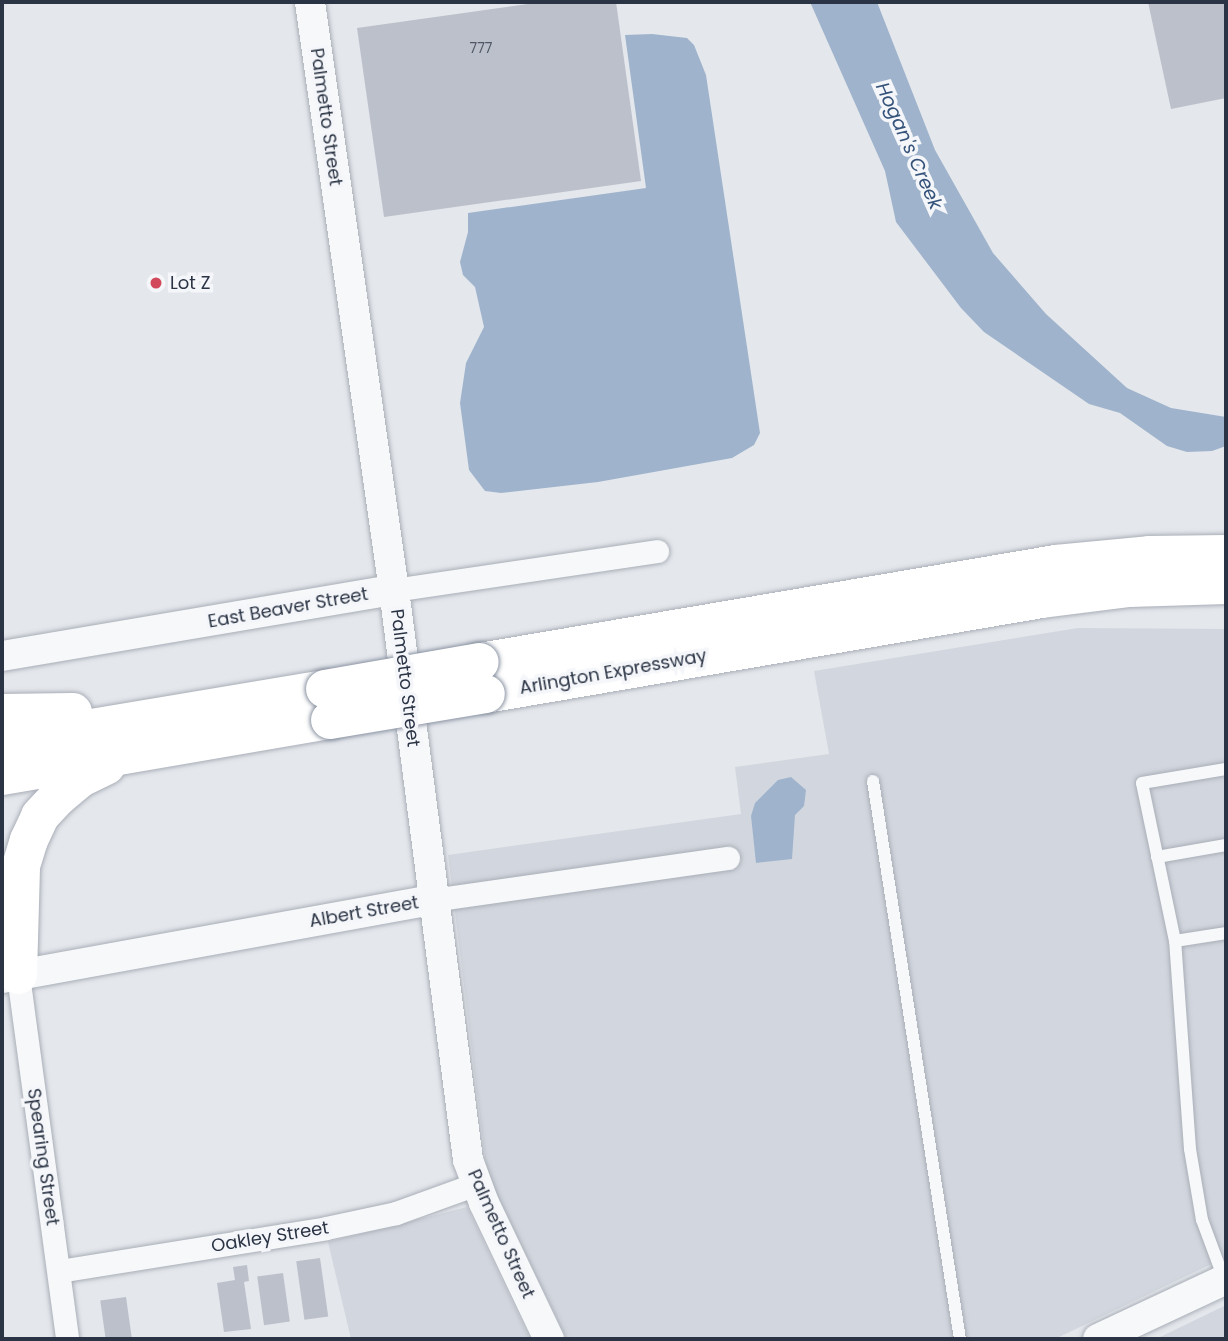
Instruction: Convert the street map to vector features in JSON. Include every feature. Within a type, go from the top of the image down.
[{"type":"highway","name":"Arlington Expressway","points":[[2,776],[143,752],[328,705],[732,635],[1056,564],[1149,555],[1226,554]]},
{"type":"highway","name":"Arlington Expressway","points":[[732,635],[1089,592],[1226,585]]},
{"type":"highway","name":"Arlington Expressway","points":[[2,743],[225,705],[328,705]]},
{"type":"highway","points":[[2,713],[225,705]]},
{"type":"highway","points":[[10,976],[20,866],[40,816],[81,778],[143,752]]},
{"type":"highway","points":[[2,917],[10,976]]},
{"type":"street","name":"Palmetto Street","points":[[310,2],[394,590],[432,900],[468,1160],[476,1184],[550,1339]]},
{"type":"street","name":"East Beaver Street","points":[[2,656],[394,590],[657,551]]},
{"type":"street","name":"Albert Street","points":[[10,976],[432,900],[728,858]]},
{"type":"street","name":"Spearing Street","points":[[10,976],[59,1272],[67,1339]]},
{"type":"street","name":"Oakley Street","points":[[59,1272],[326,1228],[396,1213],[476,1184]]},
{"type":"street","points":[[1098,1339],[1226,1281]]},
{"type":"lane","points":[[1226,769],[1142,783],[1175,940],[1190,1149],[1202,1220],[1226,1281]]},
{"type":"lane","points":[[873,781],[960,1339]]},
{"type":"lane","points":[[1157,857],[1226,845]]},
{"type":"lane","points":[[1175,940],[1226,933]]},
{"type":"shaded area","points":[[1078,628],[1226,629],[1226,1257],[1055,1339],[567,1339],[487,1174],[448,855],[741,814],[735,767],[829,754],[814,671]]},
{"type":"shaded area","points":[[467,1207],[530,1339],[351,1339],[328,1242]]},
{"type":"shaded area","points":[[1226,1305],[1226,1339],[1156,1339]]},
{"type":"water","name":"Hogan's Creek","points":[[810,2],[877,2],[935,150],[993,253],[1046,314],[1127,388],[1171,408],[1226,417],[1226,446],[1212,451],[1187,452],[1167,446],[1120,413],[1089,404],[984,332],[961,308],[896,222],[885,171]]},
{"type":"water","points":[[652,34],[687,38],[694,45],[706,75],[760,433],[754,445],[732,458],[598,482],[501,493],[485,491],[469,470],[460,403],[466,363],[484,327],[475,287],[463,275],[460,262],[468,232],[468,213],[646,188],[625,35]]},
{"type":"water","points":[[791,777],[806,790],[804,806],[795,815],[792,859],[756,863],[751,816],[755,803],[778,780]]},
{"type":"building","points":[[542,2],[616,2],[641,181],[384,217],[357,28]]},
{"type":"building","points":[[1148,2],[1226,2],[1226,98],[1171,109]]},
{"type":"building","points":[[320,1258],[328,1316],[304,1320],[296,1261]]},
{"type":"building","points":[[247,1265],[249,1281],[244,1282],[251,1329],[224,1332],[217,1283],[235,1280],[233,1267]]},
{"type":"building","points":[[283,1273],[290,1322],[264,1325],[257,1277]]},
{"type":"building","points":[[126,1297],[132,1339],[106,1339],[100,1301]]},
{"type":"place","name":"Lot Z","points":[[156,283]]}]
